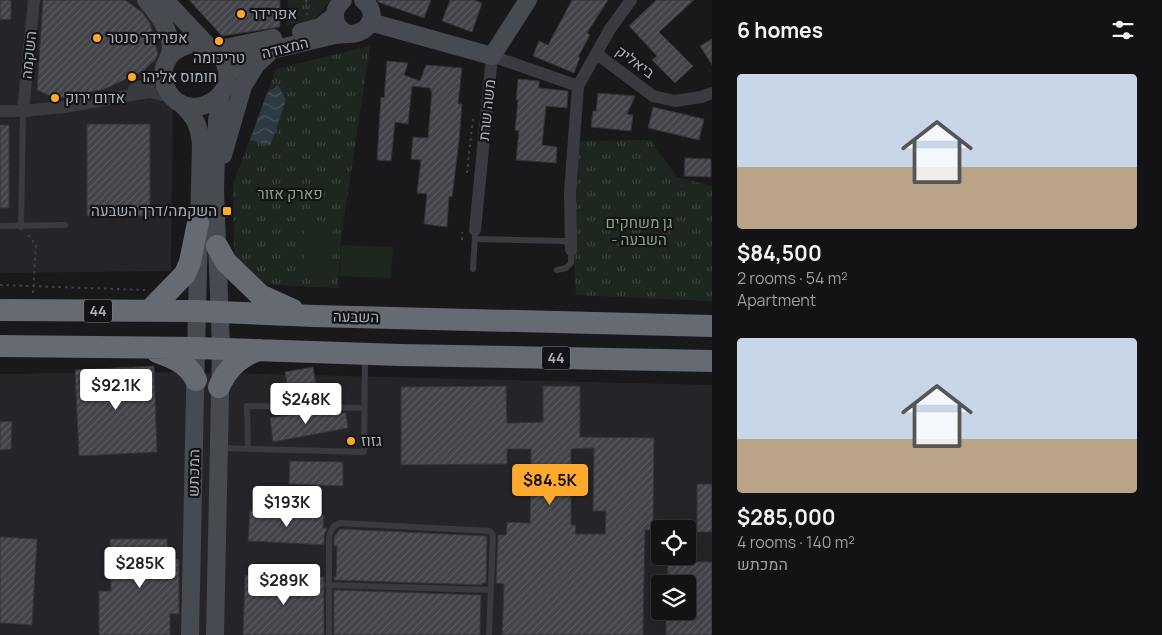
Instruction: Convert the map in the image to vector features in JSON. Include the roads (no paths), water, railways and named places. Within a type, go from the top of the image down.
[{"type":"highway","points":[[148,301],[184,274],[190,262],[198,223]]},
{"type":"highway","points":[[217,246],[226,262],[260,295],[294,310],[315,316]]},
{"type":"highway","name":"השבעה","points":[[0,310],[32,310],[148,301],[195,311],[315,316],[712,326]]},
{"type":"highway","name":"44","points":[[0,346],[221,348],[365,354],[712,360]]},
{"type":"highway","points":[[146,348],[177,359],[190,370],[196,380]]},
{"type":"highway","points":[[219,387],[223,377],[236,362],[249,353],[260,349]]},
{"type":"street","name":"השקמה","points":[[23,111],[34,0]]},
{"type":"street","points":[[146,0],[159,18],[167,34],[171,49],[164,80],[166,87],[176,100]]},
{"type":"street","points":[[165,0],[224,62],[227,76],[221,94],[217,120],[215,190]]},
{"type":"street","points":[[343,0],[335,10],[334,16],[338,28],[349,34],[362,32],[370,22],[372,16],[370,8],[363,0]]},
{"type":"street","name":"משה שרת","points":[[475,235],[492,56],[528,0]]},
{"type":"street","points":[[571,250],[570,192],[578,86],[610,29],[631,0]]},
{"type":"street","name":"המצודה","points":[[212,48],[244,45],[320,27],[334,16]]},
{"type":"street","points":[[370,22],[492,56],[578,86]]},
{"type":"street","name":"המצודה","points":[[227,76],[239,63],[249,57],[335,35],[349,34]]},
{"type":"street","points":[[106,100],[159,77],[176,50],[186,45],[197,44],[212,48]]},
{"type":"street","points":[[215,190],[243,86],[256,65],[271,51]]},
{"type":"street","name":"ביאליק","points":[[597,54],[653,96],[675,101],[702,98],[712,93]]},
{"type":"street","points":[[0,111],[64,107],[149,92],[193,107],[204,106],[214,101],[221,94]]},
{"type":"street","name":"המכתש","points":[[176,100],[196,120],[200,131],[190,635]]},
{"type":"street","name":"המכתש","points":[[215,190],[221,348],[215,635]]},
{"type":"lane","points":[[21,226],[23,111]]},
{"type":"lane","points":[[0,226],[65,224]]},
{"type":"lane","points":[[473,268],[475,235],[562,240],[568,242],[571,250],[571,263],[566,268],[557,270]]},
{"type":"lane","points":[[219,448],[364,452],[365,354]]},
{"type":"lane","points":[[248,449],[246,406],[364,408]]},
{"type":"lane","points":[[329,635],[329,536],[334,526],[340,523],[490,531],[493,535],[489,635]]},
{"type":"lane","points":[[328,585],[491,590]]},
{"type":"water","points":[[278,85],[286,100],[270,146],[250,140],[267,93]]},
{"type":"place","name":"אפרידר","points":[[241,14]]},
{"type":"place","name":"אפרידר סנטר","points":[[97,38]]},
{"type":"place","name":"טריכומה","points":[[219,41]]},
{"type":"place","name":"חומוס אליהו","points":[[132,77]]},
{"type":"place","name":"אדום ירוק","points":[[55,98]]},
{"type":"place","name":"השקמה/דרך השבעה","points":[[227,211]]},
{"type":"place","name":"גזוז","points":[[351,441]]},
{"type":"park label","name":"פארק אזור","points":[[290,194]]},
{"type":"park label","name":"גן משחקים - השבעה","points":[[639,232]]}]
